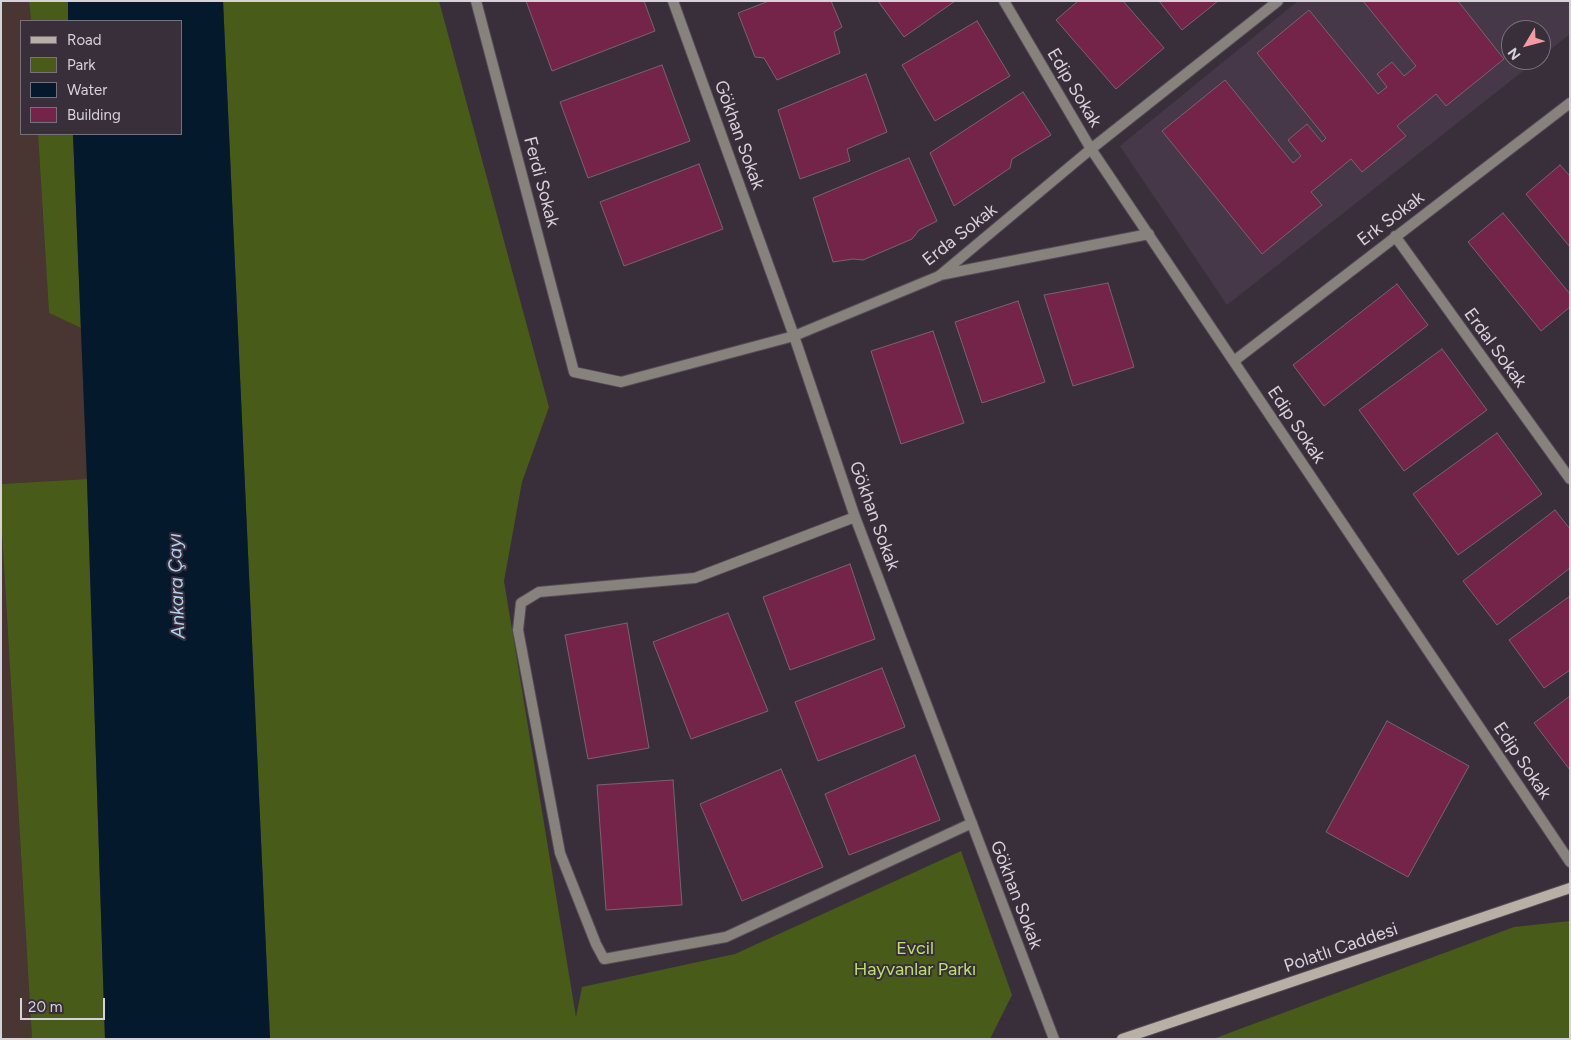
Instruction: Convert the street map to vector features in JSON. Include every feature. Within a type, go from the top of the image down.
[{"type":"street","name":"Ferdi Sokak","points":[[476,1],[574,372]]},
{"type":"street","name":"Gökhan Sokak","points":[[673,1],[794,336],[855,517],[1054,1039]]},
{"type":"street","name":"Edip Sokak","points":[[1004,1],[1091,149],[1570,862]]},
{"type":"street","name":"Erda Sokak","points":[[574,372],[621,382],[794,336],[939,276],[1091,149],[1278,1]]},
{"type":"street","name":"Erk Sokak","points":[[1234,361],[1394,236],[1570,103]]},
{"type":"street","points":[[939,276],[1148,234]]},
{"type":"street","name":"Erdal Sokak","points":[[1394,236],[1570,479]]},
{"type":"street","points":[[855,517],[695,578],[539,592],[520,603],[518,630],[560,853],[596,944],[604,959],[726,937],[972,823]]},
{"type":"street","name":"Polatlı Caddesi","points":[[1122,1039],[1570,888]]},
{"type":"shaded area","points":[[1,1],[29,1],[31,20],[20,20],[20,135],[38,135],[49,313],[81,328],[87,479],[1,484]]},
{"type":"shaded area","points":[[1298,1],[1570,1],[1570,34],[1551,49],[1551,20],[1501,20],[1501,70],[1524,70],[1227,305],[1120,146]]},
{"type":"shaded area","points":[[1,516],[32,1039],[1,1039]]},
{"type":"green space","points":[[29,1],[68,1],[68,20],[31,20]]},
{"type":"green space","name":"Evcil Hayvanlar Parkı","points":[[223,1],[439,1],[549,407],[522,482],[504,581],[576,1017],[582,987],[735,954],[961,851],[1012,995],[990,1039],[270,1039]]},
{"type":"green space","points":[[38,135],[73,135],[81,328],[49,313]]},
{"type":"green space","points":[[87,479],[105,1039],[32,1039],[1,516],[1,484]]},
{"type":"green space","points":[[1570,921],[1570,1039],[1213,1039],[1514,927]]},
{"type":"water","name":"Ankara Çayı","points":[[68,1],[223,1],[270,1039],[105,1039],[87,479],[73,135],[182,135],[182,20],[68,20]]},
{"type":"building","points":[[526,1],[644,1],[655,31],[552,71]]},
{"type":"building","points":[[769,1],[831,1],[842,27],[834,32],[840,53],[777,80],[764,58],[755,57],[738,13]]},
{"type":"building","points":[[878,1],[955,1],[904,37]]},
{"type":"building","points":[[1078,1],[1123,1],[1164,48],[1116,89],[1056,20]]},
{"type":"building","points":[[1159,1],[1218,1],[1182,30]]},
{"type":"building","points":[[1363,1],[1458,1],[1501,55],[1501,61],[1446,106],[1436,94],[1397,126],[1406,136],[1362,172],[1351,159],[1311,192],[1322,205],[1262,254],[1162,131],[1225,80],[1293,163],[1301,156],[1288,140],[1307,124],[1322,142],[1326,138],[1257,53],[1309,10],[1378,94],[1387,87],[1377,74],[1392,62],[1404,76],[1416,66]]},
{"type":"building","points":[[977,21],[1010,76],[935,121],[902,65]]},
{"type":"building","points":[[662,65],[690,141],[588,178],[560,102]]},
{"type":"building","points":[[866,74],[887,132],[847,149],[850,161],[800,179],[778,110]]},
{"type":"building","points":[[1023,92],[1051,135],[1012,159],[1010,168],[954,206],[930,153]]},
{"type":"building","points":[[909,158],[937,221],[919,230],[912,239],[863,260],[853,259],[833,262],[813,198]]},
{"type":"building","points":[[699,164],[723,229],[624,266],[600,202]]},
{"type":"building","points":[[1560,165],[1570,176],[1570,247],[1526,194]]},
{"type":"building","points":[[1503,213],[1570,294],[1570,307],[1541,331],[1468,242]]},
{"type":"building","points":[[1108,283],[1134,367],[1073,386],[1044,295]]},
{"type":"building","points":[[1397,284],[1428,325],[1324,406],[1293,365]]},
{"type":"building","points":[[1018,301],[1045,382],[982,403],[955,322]]},
{"type":"building","points":[[933,331],[964,423],[901,444],[871,351]]},
{"type":"building","points":[[1442,349],[1487,410],[1404,471],[1359,410]]},
{"type":"building","points":[[1497,433],[1542,494],[1458,555],[1413,494]]},
{"type":"building","points":[[1555,510],[1570,529],[1570,568],[1497,625],[1463,581]]},
{"type":"building","points":[[850,564],[875,639],[790,670],[763,597]]},
{"type":"building","points":[[1570,596],[1570,670],[1544,688],[1509,640]]},
{"type":"building","points":[[728,613],[768,711],[691,739],[653,642]]},
{"type":"building","points":[[627,623],[649,748],[588,759],[565,635]]},
{"type":"building","points":[[882,668],[905,727],[818,761],[795,702]]},
{"type":"building","points":[[1570,696],[1570,770],[1534,723]]},
{"type":"building","points":[[1387,721],[1469,766],[1408,877],[1326,832]]},
{"type":"building","points":[[915,755],[940,820],[849,855],[825,794]]},
{"type":"building","points":[[781,769],[823,867],[742,901],[700,804]]},
{"type":"building","points":[[673,780],[682,905],[606,910],[597,785]]}]
